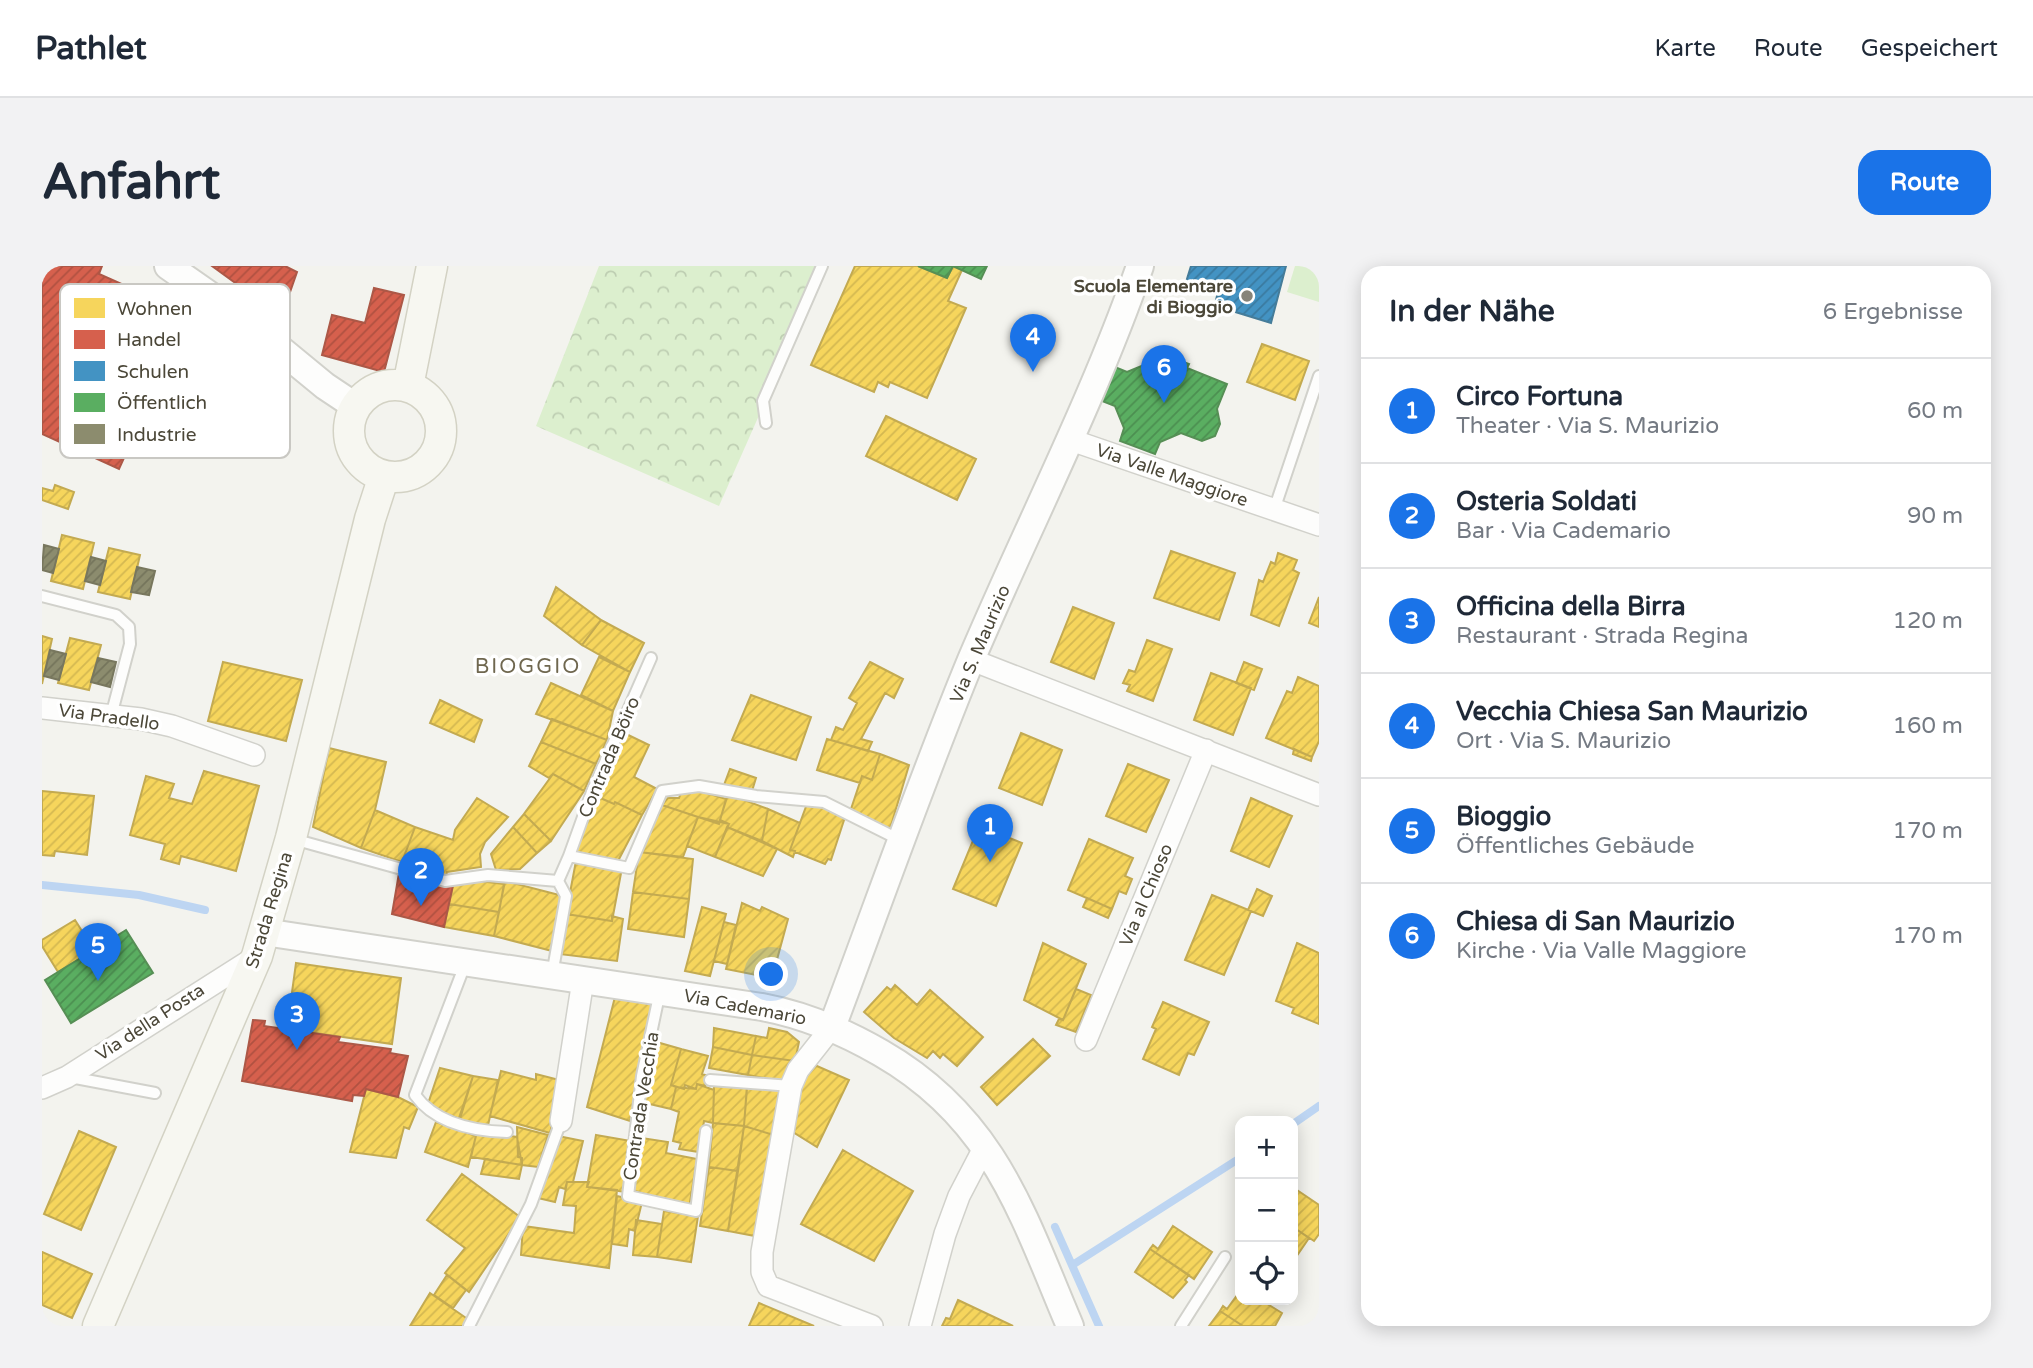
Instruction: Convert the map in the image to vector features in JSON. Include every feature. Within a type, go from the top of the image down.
[{"type":"main road","points":[[408,386],[432,266]]},
{"type":"main road","points":[[408,386],[422,392],[432,403],[440,423],[440,444],[424,467],[412,474],[384,476],[359,461],[352,448],[348,434],[355,406],[378,387],[408,386]]},
{"type":"main road","name":"Strada Regina","points":[[98,1326],[261,944],[291,838],[370,519],[384,476]]},
{"type":"street","points":[[168,266],[194,284]]},
{"type":"street","name":"Via S. Maurizio","points":[[832,1027],[900,841],[972,660],[1071,440],[1140,266]]},
{"type":"street","points":[[290,357],[355,406]]},
{"type":"street","name":"Via Valle Maggiore","points":[[1071,440],[1319,525]]},
{"type":"street","points":[[972,660],[1319,795]]},
{"type":"street","name":"Via Pradello","points":[[42,708],[172,726],[254,755]]},
{"type":"street","name":"Via al Chioso","points":[[1086,1040],[1206,751]]},
{"type":"street","name":"Via Cademario","points":[[261,944],[466,962],[788,1012],[832,1027],[918,1075],[961,1114],[985,1146],[1012,1191],[1070,1326]]},
{"type":"street","name":"Via della Posta","points":[[42,1088],[67,1077],[216,979],[261,944]]},
{"type":"street","points":[[561,1122],[583,980]]},
{"type":"street","points":[[832,1027],[798,1070],[791,1086],[762,1252],[764,1280],[774,1289],[872,1326]]},
{"type":"street","points":[[920,1326],[944,1234],[985,1146]]},
{"type":"lane","points":[[766,423],[763,401],[822,266]]},
{"type":"lane","points":[[1274,510],[1319,376]]},
{"type":"lane","points":[[42,596],[116,615],[129,627],[130,644],[111,716]]},
{"type":"lane","name":"Contrada Böiro","points":[[558,881],[592,792],[651,658]]},
{"type":"lane","points":[[569,856],[629,867],[662,791],[699,786],[756,796],[824,802],[900,841]]},
{"type":"lane","points":[[291,838],[445,881],[488,875],[558,881],[566,896],[552,975]]},
{"type":"lane","points":[[466,962],[415,1095],[427,1112],[475,1130],[506,1132]]},
{"type":"lane","name":"Contrada Vecchia","points":[[660,991],[639,1100],[628,1196],[696,1211],[706,1132]]},
{"type":"lane","points":[[67,1077],[155,1093]]},
{"type":"lane","points":[[710,1080],[791,1086]]},
{"type":"lane","points":[[469,1326],[531,1204],[561,1122]]},
{"type":"lane","points":[[1181,1326],[1225,1257]]},
{"type":"green space","points":[[599,266],[825,266],[719,506],[536,426]]},
{"type":"green space","points":[[1295,266],[1319,266],[1319,302],[1287,292]]},
{"type":"building: Wohnen","points":[[855,266],[918,266],[947,278],[953,266],[962,270],[948,301],[966,308],[927,398],[890,382],[888,387],[878,382],[874,392],[811,365]]},
{"type":"building: Wohnen","points":[[1262,344],[1309,361],[1295,400],[1247,382]]},
{"type":"building: Wohnen","points":[[886,416],[976,459],[957,500],[866,456]]},
{"type":"building: Wohnen","points":[[55,485],[74,492],[68,509],[42,500],[42,488],[53,491]]},
{"type":"building: Wohnen","points":[[62,535],[94,543],[83,589],[51,581]]},
{"type":"building: Wohnen","points":[[109,548],[140,555],[130,599],[98,592]]},
{"type":"building: Wohnen","points":[[1171,551],[1235,573],[1219,620],[1154,598]]},
{"type":"building: Wohnen","points":[[1278,553],[1297,560],[1293,570],[1299,573],[1279,626],[1251,615],[1259,580],[1263,582],[1271,562],[1275,564]]},
{"type":"building: Wohnen","points":[[556,587],[601,620],[582,645],[544,616]]},
{"type":"building: Wohnen","points":[[1319,597],[1319,627],[1309,623]]},
{"type":"building: Wohnen","points":[[1073,607],[1114,623],[1094,679],[1051,662]]},
{"type":"building: Wohnen","points":[[601,620],[644,643],[630,672],[582,645]]},
{"type":"building: Wohnen","points":[[42,636],[52,639],[42,684]]},
{"type":"building: Wohnen","points":[[70,638],[101,645],[89,690],[58,683]]},
{"type":"building: Wohnen","points":[[1147,640],[1172,649],[1153,701],[1127,691],[1130,685],[1123,683],[1129,670],[1135,672]]},
{"type":"building: Wohnen","points":[[599,657],[630,672],[613,711],[581,695]]},
{"type":"building: Wohnen","points":[[223,662],[302,680],[286,741],[208,721]]},
{"type":"building: Wohnen","points":[[870,662],[903,679],[894,698],[885,693],[861,739],[872,742],[868,751],[831,740],[836,727],[843,730],[857,703],[849,698]]},
{"type":"building: Wohnen","points":[[1244,662],[1262,669],[1254,690],[1236,683]]},
{"type":"building: Wohnen","points":[[1211,673],[1251,688],[1233,735],[1194,720]]},
{"type":"building: Wohnen","points":[[1298,677],[1319,686],[1319,741],[1312,757],[1266,738],[1287,691],[1292,693]]},
{"type":"building: Wohnen","points":[[551,683],[613,711],[607,740],[536,714]]},
{"type":"building: Wohnen","points":[[751,695],[811,717],[796,760],[732,740]]},
{"type":"building: Wohnen","points":[[440,700],[482,720],[474,742],[430,723]]},
{"type":"building: Wohnen","points":[[552,719],[607,740],[596,764],[541,742]]},
{"type":"building: Wohnen","points":[[622,732],[649,745],[634,777],[657,789],[642,815],[598,797],[597,788]]},
{"type":"building: Wohnen","points":[[1021,733],[1062,750],[1042,805],[999,788]]},
{"type":"building: Wohnen","points":[[827,739],[880,754],[872,780],[862,776],[860,783],[817,770]]},
{"type":"building: Wohnen","points":[[541,742],[596,764],[584,791],[553,774],[549,778],[529,766]]},
{"type":"building: Wohnen","points":[[329,748],[386,762],[375,810],[361,848],[313,827]]},
{"type":"building: Wohnen","points":[[1294,749],[1312,757],[1311,761],[1293,754]]},
{"type":"building: Wohnen","points":[[880,754],[909,765],[890,829],[858,817],[851,809],[862,776],[872,780]]},
{"type":"building: Wohnen","points":[[1128,764],[1169,780],[1146,832],[1106,816]]},
{"type":"building: Wohnen","points":[[730,769],[756,778],[752,791],[724,785]]},
{"type":"building: Wohnen","points":[[204,771],[259,786],[236,871],[181,856],[179,864],[161,859],[165,844],[130,835],[146,776],[174,784],[169,798],[192,804]]},
{"type":"building: Wohnen","points":[[553,774],[584,791],[551,841],[524,814]]},
{"type":"building: Wohnen","points":[[694,789],[726,799],[719,824],[662,805],[668,798],[679,798],[681,793]]},
{"type":"building: Wohnen","points":[[42,791],[94,796],[87,855],[55,851],[54,856],[42,855]]},
{"type":"building: Wohnen","points":[[728,794],[768,809],[762,841],[727,827],[729,824],[720,820]]},
{"type":"building: Wohnen","points":[[598,797],[642,815],[618,861],[573,851]]},
{"type":"building: Wohnen","points":[[477,798],[508,817],[485,842],[480,854],[481,867],[447,872],[446,878],[402,862],[415,827],[453,840],[455,830]]},
{"type":"building: Wohnen","points":[[1251,798],[1292,816],[1269,867],[1231,851]]},
{"type":"building: Wohnen","points":[[659,804],[698,817],[683,857],[639,852]]},
{"type":"building: Wohnen","points":[[807,804],[839,811],[845,817],[831,860],[828,859],[825,864],[790,850]]},
{"type":"building: Wohnen","points":[[768,809],[800,823],[790,850],[795,851],[793,857],[762,841]]},
{"type":"building: Wohnen","points":[[375,810],[415,827],[402,862],[361,848]]},
{"type":"building: Wohnen","points":[[524,814],[551,841],[537,853],[513,827]]},
{"type":"building: Wohnen","points":[[698,817],[729,824],[715,857],[687,846]]},
{"type":"building: Wohnen","points":[[979,826],[1022,843],[996,906],[953,889]]},
{"type":"building: Wohnen","points":[[513,827],[537,853],[520,869],[496,870],[491,854]]},
{"type":"building: Wohnen","points":[[727,827],[777,849],[763,876],[715,857]]},
{"type":"building: Wohnen","points":[[1089,839],[1133,858],[1125,876],[1132,879],[1126,894],[1119,891],[1112,909],[1068,890]]},
{"type":"building: Wohnen","points":[[639,852],[693,859],[689,899],[633,892]]},
{"type":"building: Wohnen","points":[[576,861],[622,868],[612,921],[566,914]]},
{"type":"building: Wohnen","points":[[454,881],[504,884],[499,912],[449,904]]},
{"type":"building: Wohnen","points":[[505,881],[563,896],[552,951],[494,936]]},
{"type":"building: Wohnen","points":[[1257,889],[1272,896],[1263,916],[1248,910]]},
{"type":"building: Wohnen","points":[[633,892],[689,899],[684,937],[628,929]]},
{"type":"building: Wohnen","points":[[1212,895],[1251,911],[1224,975],[1185,960]]},
{"type":"building: Wohnen","points":[[1087,898],[1112,909],[1108,918],[1083,907]]},
{"type":"building: Wohnen","points":[[742,903],[760,911],[762,907],[788,919],[772,978],[726,969]]},
{"type":"building: Wohnen","points":[[449,904],[499,912],[494,936],[444,927]]},
{"type":"building: Wohnen","points":[[702,907],[726,914],[710,976],[685,971]]},
{"type":"building: Wohnen","points":[[566,914],[612,921],[612,916],[623,919],[617,961],[559,954]]},
{"type":"building: Wohnen","points":[[75,920],[94,950],[58,972],[42,946],[42,940]]},
{"type":"building: Wohnen","points":[[724,922],[736,925],[727,964],[714,961]]},
{"type":"building: Wohnen","points":[[1043,943],[1086,964],[1063,1020],[1024,1000]]},
{"type":"building: Wohnen","points":[[1297,943],[1319,953],[1319,1024],[1292,1013],[1294,1008],[1276,1001]]},
{"type":"building: Wohnen","points":[[296,963],[401,978],[392,1044],[287,1029]]},
{"type":"building: Wohnen","points":[[895,985],[917,1005],[930,990],[983,1037],[957,1066],[943,1054],[940,1058],[933,1051],[927,1058],[894,1038],[864,1012],[887,987],[891,990]]},
{"type":"building: Wohnen","points":[[1076,989],[1091,995],[1076,1032],[1056,1025],[1059,1019],[1063,1020]]},
{"type":"building: Wohnen","points":[[616,993],[656,1003],[630,1121],[587,1107]]},
{"type":"building: Wohnen","points":[[1163,1002],[1209,1022],[1194,1055],[1188,1053],[1179,1075],[1143,1059],[1156,1029],[1152,1027]]},
{"type":"building: Wohnen","points":[[714,1028],[756,1036],[752,1055],[713,1047]]},
{"type":"building: Wohnen","points":[[769,1028],[787,1032],[799,1042],[795,1061],[752,1055],[756,1036],[767,1038]]},
{"type":"building: Wohnen","points":[[1033,1039],[1050,1056],[997,1105],[981,1087]]},
{"type":"building: Wohnen","points":[[653,1041],[681,1049],[671,1085],[676,1087],[671,1109],[641,1102]]},
{"type":"building: Wohnen","points":[[713,1047],[752,1055],[748,1075],[709,1068]]},
{"type":"building: Wohnen","points":[[681,1049],[708,1056],[702,1074],[708,1076],[705,1086],[697,1084],[696,1089],[685,1085],[684,1089],[671,1085]]},
{"type":"building: Wohnen","points":[[752,1055],[795,1061],[785,1082],[748,1075]]},
{"type":"building: Wohnen","points":[[810,1063],[849,1080],[817,1147],[785,1127]]},
{"type":"building: Wohnen","points":[[440,1068],[473,1076],[460,1119],[427,1107]]},
{"type":"building: Wohnen","points":[[501,1071],[536,1080],[536,1074],[563,1081],[550,1133],[490,1116]]},
{"type":"building: Wohnen","points":[[473,1076],[498,1080],[487,1130],[458,1121]]},
{"type":"building: Wohnen","points":[[697,1084],[714,1090],[713,1123],[704,1121],[699,1152],[679,1149],[681,1143],[673,1141],[679,1112],[671,1109],[676,1087],[696,1089]]},
{"type":"building: Wohnen","points":[[747,1085],[785,1090],[777,1136],[744,1126]]},
{"type":"building: Wohnen","points":[[714,1086],[747,1088],[744,1126],[713,1123]]},
{"type":"building: Wohnen","points":[[366,1089],[398,1097],[418,1107],[409,1129],[404,1127],[396,1158],[350,1152]]},
{"type":"building: Wohnen","points":[[436,1122],[476,1136],[468,1167],[425,1152]]},
{"type":"building: Wohnen","points":[[713,1123],[744,1126],[738,1171],[709,1167]]},
{"type":"building: Wohnen","points":[[744,1126],[777,1136],[755,1236],[728,1231]]},
{"type":"building: Wohnen","points":[[517,1127],[548,1135],[538,1167],[522,1165],[522,1158],[518,1157]]},
{"type":"building: Wohnen","points":[[79,1131],[116,1147],[81,1230],[44,1214]]},
{"type":"building: Wohnen","points":[[477,1131],[517,1137],[522,1165],[471,1157]]},
{"type":"building: Wohnen","points":[[596,1135],[631,1141],[625,1192],[587,1187]]},
{"type":"building: Wohnen","points":[[558,1136],[583,1141],[573,1182],[567,1182],[565,1189],[559,1187],[555,1202],[538,1198]]},
{"type":"building: Wohnen","points":[[635,1137],[668,1142],[666,1153],[697,1159],[689,1208],[629,1189]]},
{"type":"building: Wohnen","points":[[843,1150],[913,1191],[874,1261],[801,1224]]},
{"type":"building: Wohnen","points":[[485,1159],[522,1165],[519,1179],[481,1174]]},
{"type":"building: Wohnen","points":[[709,1167],[738,1171],[728,1231],[700,1226]]},
{"type":"building: Wohnen","points":[[462,1174],[520,1217],[469,1292],[445,1273],[465,1248],[427,1220]]},
{"type":"building: Wohnen","points":[[567,1182],[589,1182],[587,1187],[617,1190],[609,1268],[521,1255],[523,1226],[574,1233],[576,1206],[563,1205]]},
{"type":"building: Wohnen","points":[[1298,1191],[1319,1205],[1319,1234],[1314,1241],[1298,1230]]},
{"type":"building: Wohnen","points":[[617,1196],[642,1202],[635,1231],[629,1229],[627,1246],[612,1244]]},
{"type":"building: Wohnen","points":[[664,1211],[698,1216],[691,1262],[657,1257]]},
{"type":"building: Wohnen","points":[[636,1220],[662,1224],[657,1257],[633,1255]]},
{"type":"building: Wohnen","points":[[1173,1226],[1212,1252],[1194,1279],[1150,1249],[1153,1245],[1158,1249]]},
{"type":"building: Wohnen","points":[[1298,1230],[1309,1238],[1298,1254]]},
{"type":"building: Wohnen","points":[[1150,1249],[1189,1275],[1185,1280],[1187,1282],[1173,1298],[1135,1272]]},
{"type":"building: Wohnen","points":[[42,1252],[92,1274],[72,1318],[42,1305]]},
{"type":"building: Wohnen","points":[[447,1275],[466,1290],[453,1308],[434,1295]]},
{"type":"building: Wohnen","points":[[430,1293],[469,1320],[466,1326],[410,1326]]},
{"type":"building: Wohnen","points":[[1235,1298],[1235,1305],[1269,1305],[1282,1313],[1275,1326],[1243,1326],[1220,1311],[1223,1306],[1227,1309]]},
{"type":"building: Wohnen","points":[[958,1300],[1013,1326],[942,1326],[946,1318],[950,1319]]},
{"type":"building: Wohnen","points":[[759,1303],[814,1326],[749,1326]]},
{"type":"building: Wohnen","points":[[1220,1311],[1243,1326],[1209,1326]]},
{"type":"building: Handel","points":[[42,266],[102,266],[99,274],[122,284],[60,284],[60,442],[42,434]]},
{"type":"building: Handel","points":[[212,266],[285,266],[297,272],[290,292],[290,284],[237,284]]},
{"type":"building: Handel","points":[[374,288],[404,295],[384,372],[322,355],[332,315],[365,323]]},
{"type":"building: Handel","points":[[95,458],[124,458],[119,469]]},
{"type":"building: Handel","points":[[399,873],[453,885],[444,927],[392,914]]},
{"type":"building: Handel","points":[[253,1020],[265,1021],[264,1026],[340,1037],[338,1042],[391,1049],[390,1053],[408,1056],[398,1097],[366,1089],[364,1096],[353,1095],[352,1101],[242,1081]]},
{"type":"building: Schulen","name":"Scuola Elementare di Bioggio","points":[[1191,266],[1286,266],[1271,323],[1229,310],[1231,305],[1216,300],[1218,292],[1186,282]]},
{"type":"building: Öffentlich","points":[[918,266],[953,266],[947,278]]},
{"type":"building: Öffentlich","points":[[953,266],[987,266],[981,279]]},
{"type":"building: Öffentlich","points":[[1154,351],[1189,364],[1187,368],[1227,384],[1217,409],[1220,424],[1215,436],[1202,441],[1181,433],[1160,442],[1155,454],[1120,441],[1124,428],[1115,406],[1102,401],[1115,367],[1127,372],[1149,363]]},
{"type":"building: Öffentlich","points":[[126,930],[153,973],[71,1023],[45,980]]},
{"type":"building: Industrie","points":[[44,545],[59,549],[53,573],[42,570]]},
{"type":"building: Industrie","points":[[91,557],[106,561],[100,585],[85,581]]},
{"type":"building: Industrie","points":[[137,567],[155,571],[149,595],[131,592]]},
{"type":"building: Industrie","points":[[50,650],[66,654],[59,680],[44,676]]},
{"type":"building: Industrie","points":[[98,658],[116,662],[110,687],[91,682]]},
{"type":"waterway","points":[[42,885],[139,895],[205,910]]},
{"type":"waterway","points":[[1298,1121],[1319,1106]]},
{"type":"waterway","points":[[1074,1264],[1235,1161]]},
{"type":"waterway","points":[[1055,1227],[1099,1326]]},
{"type":"place","name":"Scuola Elementare di Bioggio","points":[[1247,296]]},
{"type":"place","name":"Vecchia Chiesa San Maurizio","points":[[1033,372]]},
{"type":"place","name":"Chiesa di San Maurizio","points":[[1164,403]]},
{"type":"place","name":"Circo Fortuna","points":[[990,862]]},
{"type":"place","name":"Osteria Soldati","points":[[421,906]]},
{"type":"place","name":"Bioggio","points":[[98,981]]},
{"type":"place","name":"Officina della Birra","points":[[297,1050]]},
{"type":"district","name":"BIOGGIO","points":[[528,666]]}]
